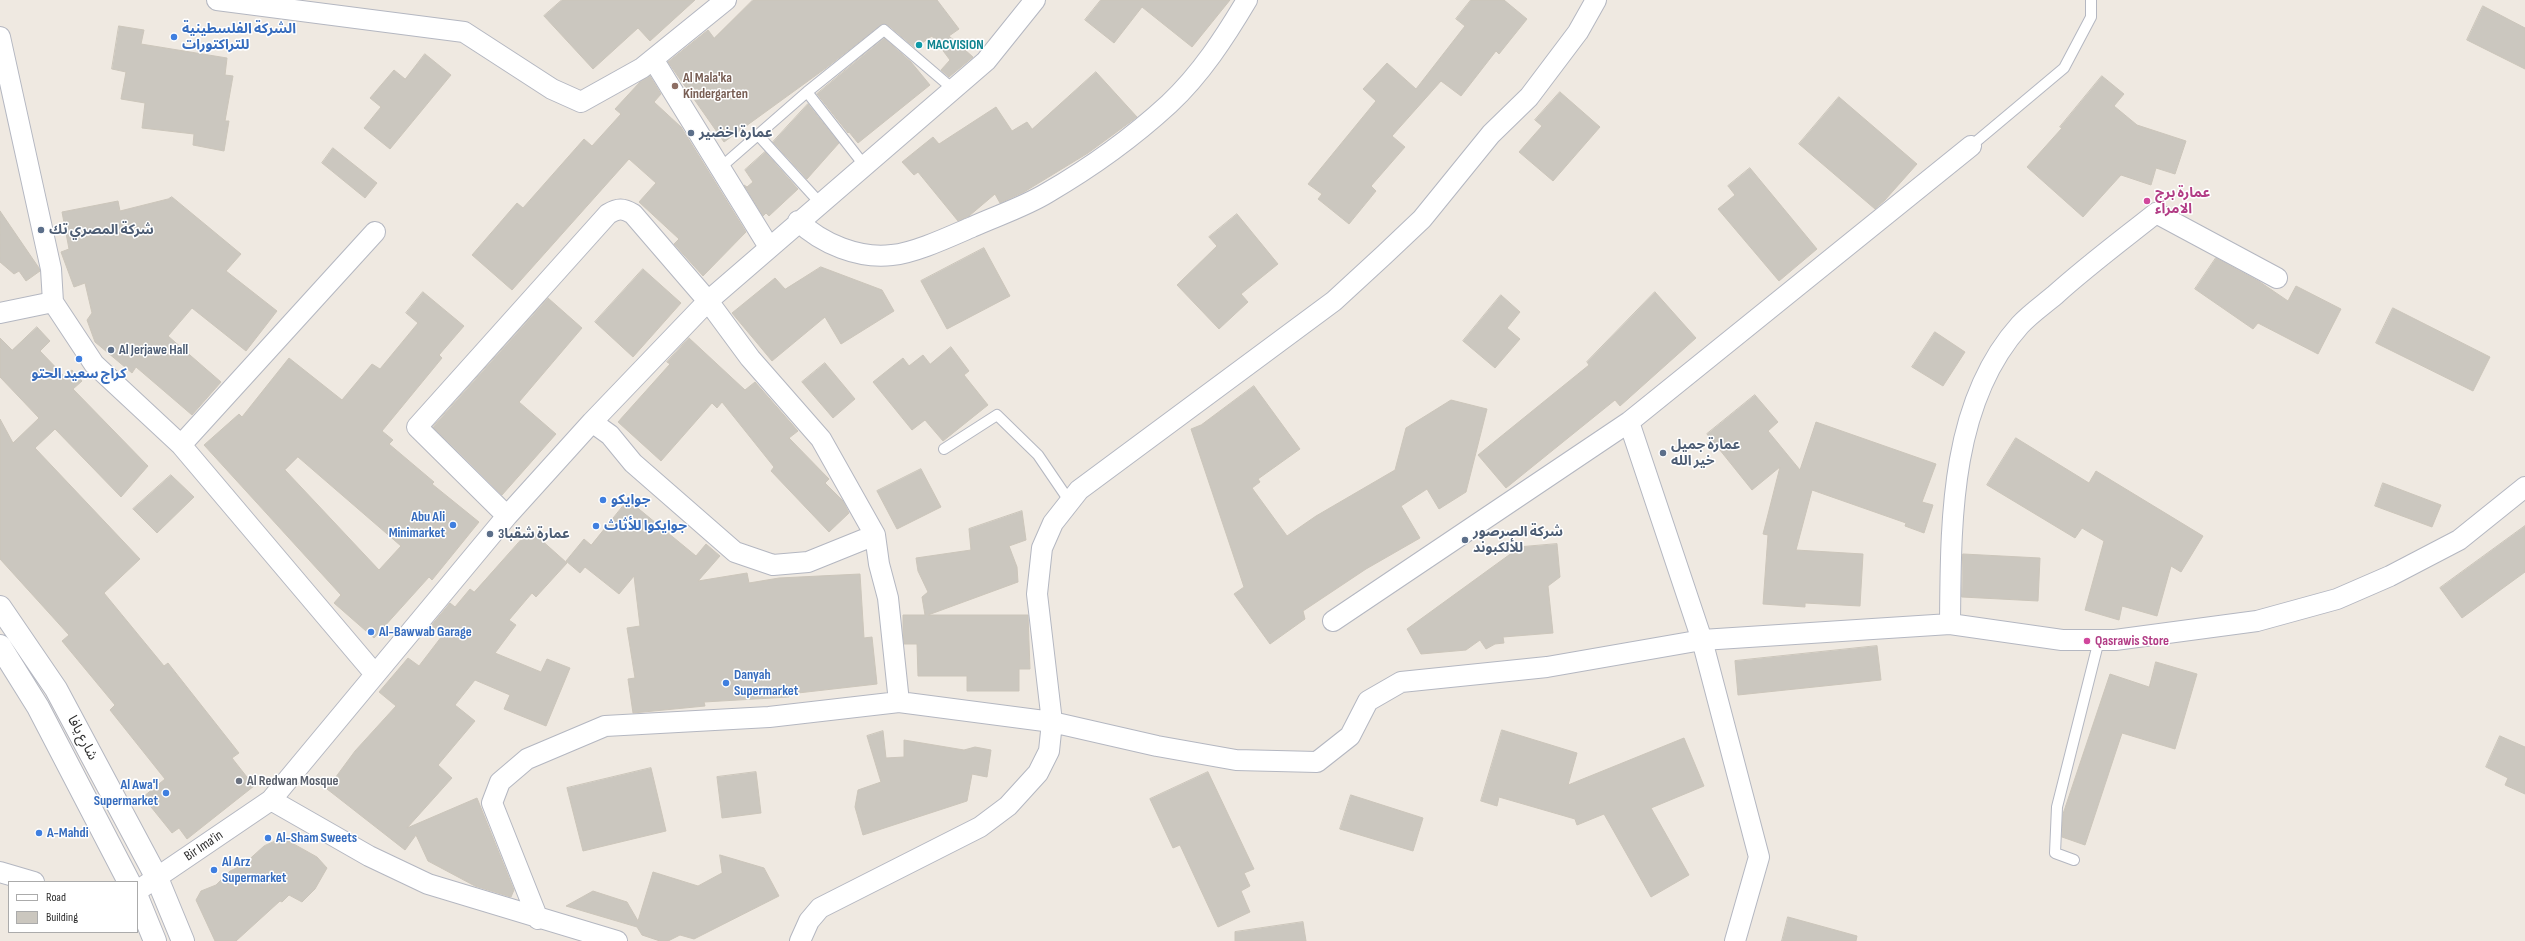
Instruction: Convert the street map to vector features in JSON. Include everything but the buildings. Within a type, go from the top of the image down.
[{"type":"main road","name":"شارع يافا","points":[[0,607],[56,689],[157,878],[183,941]]},
{"type":"main road","name":"شارع يافا","points":[[0,646],[38,707],[128,881]]},
{"type":"main road","points":[[138,899],[155,941]]},
{"type":"street","points":[[217,0],[464,32],[552,89],[582,102],[642,68],[726,0]]},
{"type":"street","name":"Bir Ima'in","points":[[138,890],[271,800],[374,673],[507,516],[592,422],[708,301],[798,221],[986,61],[1034,0]]},
{"type":"street","points":[[798,221],[808,230],[833,245],[863,254],[893,255],[947,238],[1046,194],[1116,149],[1170,103],[1223,42],[1247,0]]},
{"type":"street","points":[[800,941],[809,921],[820,908],[980,827],[1008,806],[1038,773],[1049,751],[1052,722],[1037,594],[1042,548],[1053,523],[1079,490],[1334,301],[1384,256],[1422,219],[1491,134],[1529,97],[1578,32],[1596,0]]},
{"type":"street","points":[[0,37],[51,269],[53,302],[94,364],[181,445],[374,673]]},
{"type":"street","points":[[653,59],[769,247]]},
{"type":"street","points":[[1333,621],[1629,422],[1971,146]]},
{"type":"street","points":[[507,516],[417,427],[608,214],[617,208],[626,210],[633,214],[708,301],[750,358],[821,439],[875,535],[879,564],[888,598],[899,702]]},
{"type":"street","points":[[1950,624],[1952,534],[1959,468],[1971,411],[1996,357],[2021,324],[2087,267],[2156,213],[2277,278]]},
{"type":"street","points":[[181,445],[375,232]]},
{"type":"street","points":[[0,313],[53,302]]},
{"type":"street","points":[[592,422],[610,435],[633,463],[735,552],[773,565],[808,562],[875,535]]},
{"type":"street","points":[[1629,422],[1702,640],[1759,856],[1735,941]]},
{"type":"street","points":[[538,919],[492,803],[500,782],[527,759],[605,726],[769,717],[899,702],[1052,722],[1157,746],[1236,760],[1317,762],[1350,736],[1368,701],[1401,682],[1547,667],[1702,640],[1950,624],[2062,640],[2099,640],[2166,634],[2257,621],[2337,599],[2390,576],[2459,540],[2525,487]]},
{"type":"street","points":[[271,800],[369,856],[428,884],[538,919],[617,941]]},
{"type":"street","points":[[0,872],[31,881]]},
{"type":"lane","points":[[1971,146],[2064,68],[2091,16],[2091,0]]},
{"type":"lane","points":[[720,168],[807,92],[884,30],[953,90]]},
{"type":"lane","points":[[807,92],[864,165]]},
{"type":"lane","points":[[758,135],[820,203]]},
{"type":"lane","points":[[944,449],[997,416],[1038,455],[1070,502]]},
{"type":"lane","points":[[2074,860],[2055,853],[2058,807],[2099,640]]},
{"type":"place","name":"الشركة الفلسطينية للتراكتورات","points":[[174,37]]},
{"type":"place","name":"MACVISION","points":[[919,45]]},
{"type":"place","name":"Al Mala'ka Kindergarten","points":[[675,86]]},
{"type":"place","name":"عمارة اخضير","points":[[691,133]]},
{"type":"place","name":"عمارة برج الامراء","points":[[2147,201]]},
{"type":"place","name":"شركة المصري تك","points":[[41,230]]},
{"type":"place","name":"Al Jerjawe Hall","points":[[111,350]]},
{"type":"place","name":"كراج سعيد الحتو","points":[[79,359]]},
{"type":"place","name":"عمارة جميل خير الله","points":[[1663,453]]},
{"type":"place","name":"جوايكو","points":[[603,500]]},
{"type":"place","name":"Abu Ali Minimarket","points":[[453,525]]},
{"type":"place","name":"جوايكوا للأثاث","points":[[596,526]]},
{"type":"place","name":"عمارة شقبا3","points":[[490,534]]},
{"type":"place","name":"شركة الصرصور للألكبوند","points":[[1465,540]]},
{"type":"place","name":"Al-Bawwab Garage","points":[[371,632]]},
{"type":"place","name":"Qasrawis Store","points":[[2087,641]]},
{"type":"place","name":"Danyah Supermarket","points":[[726,683]]},
{"type":"place","name":"Al Redwan Mosque","points":[[239,781]]},
{"type":"place","name":"Al Awa'l Supermarket","points":[[166,793]]},
{"type":"place","name":"A-Mahdi","points":[[39,833]]},
{"type":"place","name":"Al-Sham Sweets","points":[[268,838]]},
{"type":"place","name":"Al Arz Supermarket","points":[[214,870]]}]
